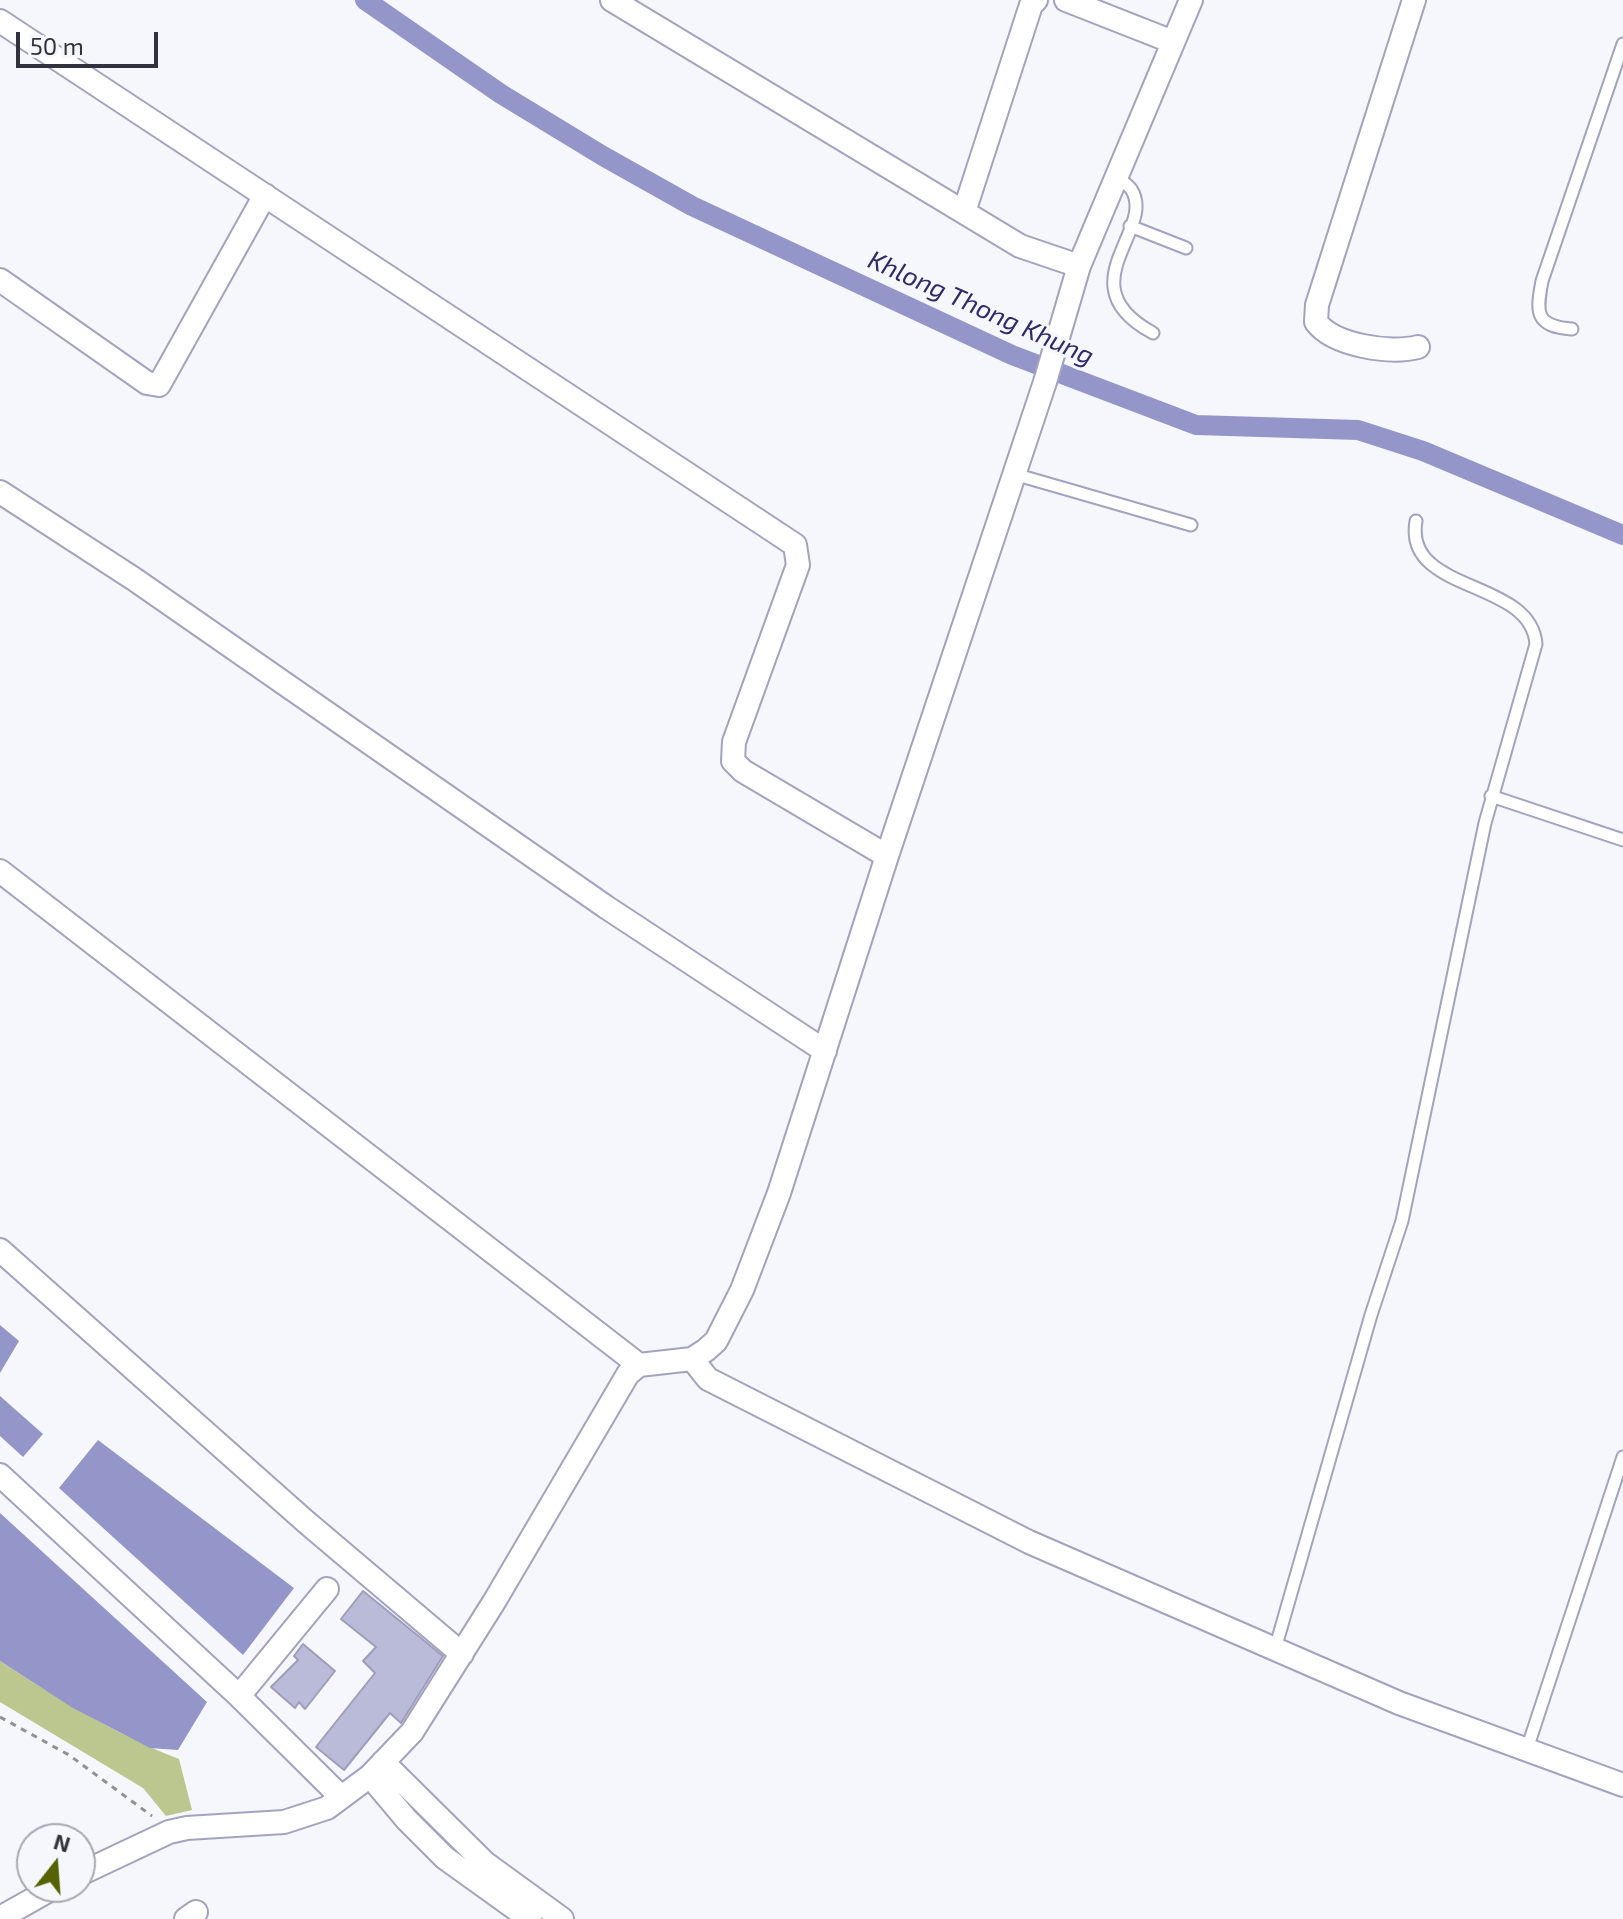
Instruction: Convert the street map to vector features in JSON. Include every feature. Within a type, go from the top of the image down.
[{"type":"street","points":[[612,0],[1020,246],[1079,266]]},
{"type":"street","points":[[964,212],[1031,5],[1036,0]]},
{"type":"street","points":[[1066,0],[1173,42]]},
{"type":"street","points":[[96,1866],[169,1832],[187,1828],[284,1822],[327,1808],[376,1769],[412,1732],[462,1654],[628,1374],[639,1365],[692,1359],[716,1341],[742,1290],[779,1193],[887,856],[1045,382],[1079,266],[1191,0]]},
{"type":"street","points":[[1414,0],[1317,305],[1316,322],[1322,330],[1383,351],[1418,347]]},
{"type":"street","points":[[0,21],[795,545],[798,565],[734,742],[733,761],[743,771],[887,856]]},
{"type":"street","points":[[0,280],[147,383],[159,385],[265,195]]},
{"type":"street","points":[[0,492],[134,579],[606,907],[825,1051]]},
{"type":"street","points":[[0,871],[639,1365]]},
{"type":"street","points":[[0,1250],[305,1521],[462,1654]]},
{"type":"street","points":[[692,1359],[708,1379],[1029,1542],[1399,1703],[1623,1785]]},
{"type":"street","points":[[0,1475],[239,1696],[341,1797]]},
{"type":"street","points":[[239,1696],[327,1589]]},
{"type":"street","points":[[376,1769],[406,1819],[445,1858],[530,1919]]},
{"type":"street","points":[[376,1769],[485,1863],[562,1919]]},
{"type":"street","points":[[0,1918],[27,1903]]},
{"type":"lane","points":[[1572,329],[1554,328],[1541,318],[1537,306],[1542,281],[1623,44]]},
{"type":"lane","points":[[1116,176],[1131,189],[1136,202],[1119,257],[1114,290],[1125,315],[1153,333]]},
{"type":"lane","points":[[1130,226],[1186,248]]},
{"type":"lane","points":[[1014,474],[1191,525]]},
{"type":"lane","points":[[1275,1649],[1371,1315],[1402,1221],[1491,796],[1536,644],[1531,623],[1512,605],[1446,575],[1428,560],[1416,543],[1416,521]]},
{"type":"lane","points":[[1491,796],[1623,840]]},
{"type":"lane","points":[[1527,1749],[1623,1457]]},
{"type":"path","points":[[0,1717],[69,1755],[149,1812],[169,1832]]},
{"type":"green space","points":[[0,1661],[109,1727],[179,1759],[192,1810],[166,1816],[143,1788],[0,1702]]},
{"type":"water","points":[[0,1325],[19,1341],[0,1373]]},
{"type":"water","points":[[0,1396],[43,1434],[23,1457],[0,1436]]},
{"type":"water","points":[[98,1440],[294,1588],[243,1655],[59,1488]]},
{"type":"water","points":[[0,1513],[207,1702],[178,1750],[150,1748],[73,1708],[0,1661]]},
{"type":"building","points":[[363,1591],[443,1656],[401,1723],[390,1713],[344,1770],[316,1747],[375,1673],[363,1661],[376,1647],[341,1619]]},
{"type":"building","points":[[303,1644],[335,1671],[305,1709],[299,1702],[295,1708],[271,1687],[298,1660],[294,1656]]},
{"type":"waterway","name":"Khlong Thong Khung","points":[[365,0],[501,94],[692,206],[1012,355],[1196,425],[1358,430],[1423,451],[1623,535]]}]
